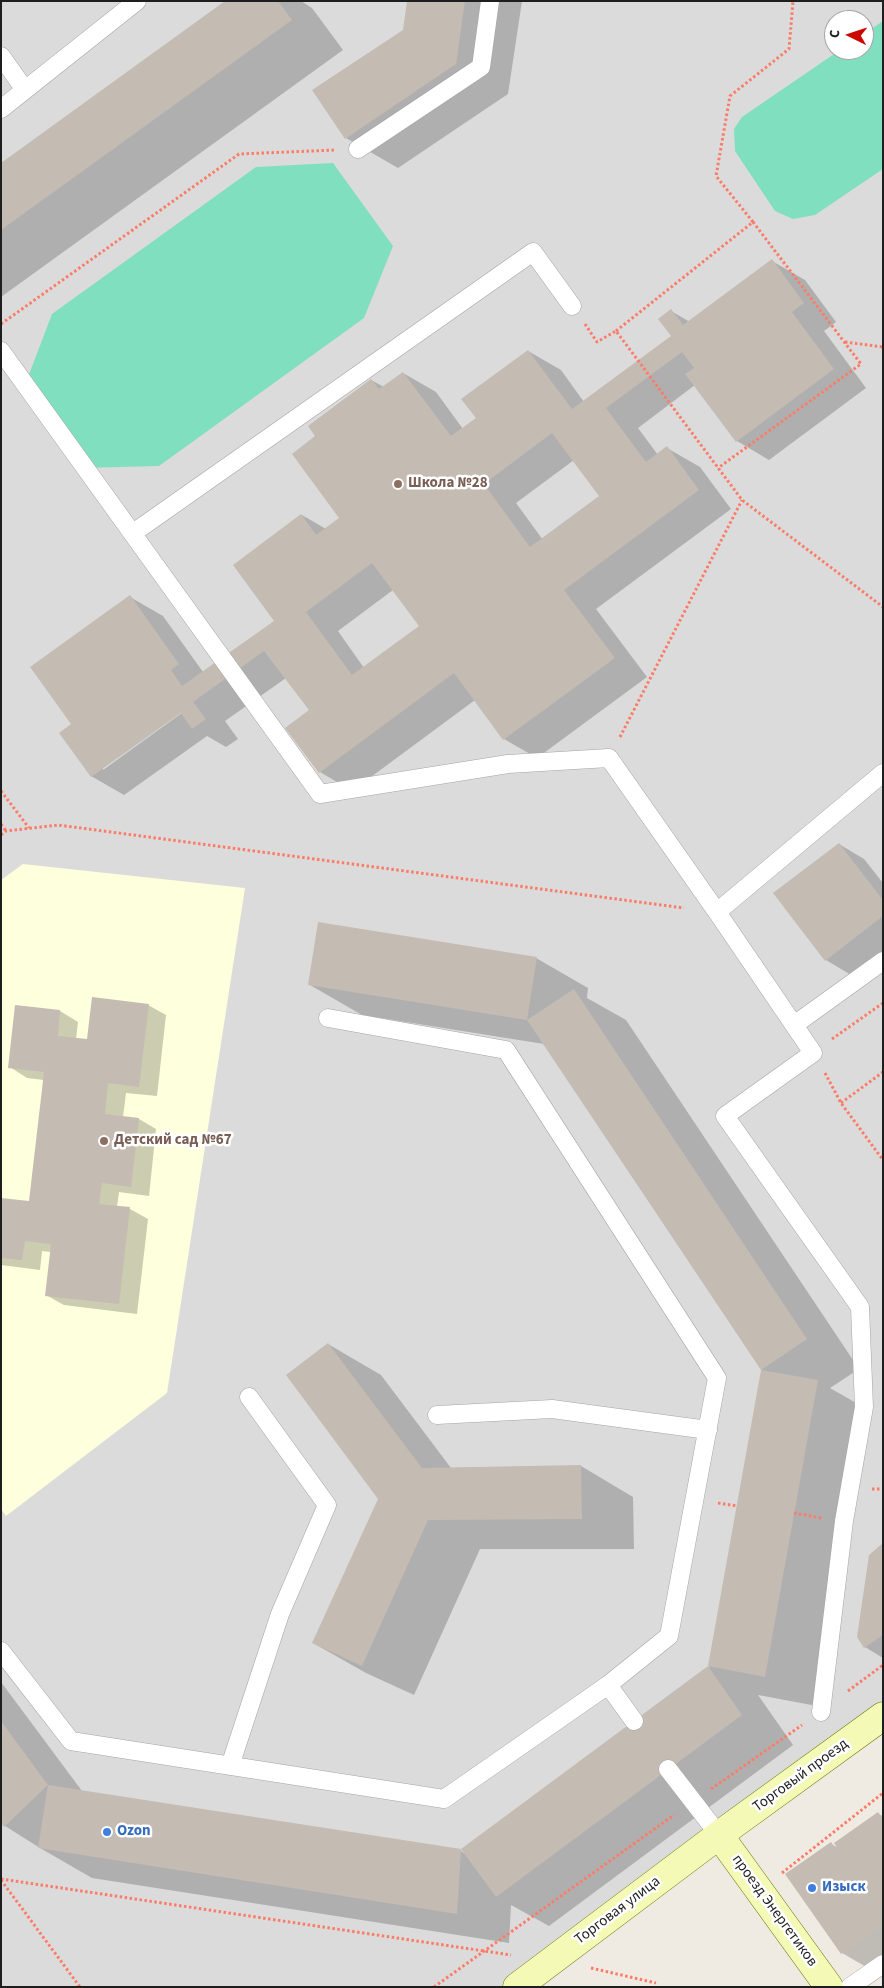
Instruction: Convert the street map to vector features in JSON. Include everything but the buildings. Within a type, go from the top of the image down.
[{"type":"street","name":"Торговый проезд","points":[[719,1835],[883,1716]]},
{"type":"street","name":"Торговая улица","points":[[517,1987],[719,1835]]},
{"type":"street","name":"проезд Энергетиков","points":[[719,1835],[829,1987]]},
{"type":"lane","points":[[1,109],[137,1]]},
{"type":"lane","points":[[358,149],[480,67],[490,1]]},
{"type":"lane","points":[[1,56],[25,90]]},
{"type":"lane","points":[[133,533],[533,252],[572,306]]},
{"type":"lane","points":[[1,351],[320,794],[508,764],[609,758],[813,1053],[726,1116],[860,1307],[864,1407],[844,1521],[821,1712]]},
{"type":"lane","points":[[717,912],[883,773]]},
{"type":"lane","points":[[794,1025],[883,962]]},
{"type":"lane","points":[[1,1651],[71,1741],[444,1799],[608,1685],[669,1636],[717,1378],[506,1050],[328,1018]]},
{"type":"lane","points":[[230,1766],[280,1614],[326,1505],[249,1397]]},
{"type":"lane","points":[[437,1415],[552,1409],[708,1430]]},
{"type":"lane","points":[[608,1685],[634,1721]]},
{"type":"lane","points":[[668,1769],[719,1835]]},
{"type":"lane","points":[[850,1987],[883,1964]]},
{"type":"path","points":[[718,468],[861,364],[716,176],[730,96],[789,49],[793,1]]},
{"type":"path","points":[[1,324],[239,154],[358,149]]},
{"type":"path","points":[[572,306],[597,342],[616,331],[753,222]]},
{"type":"path","points":[[616,331],[742,500],[883,608]]},
{"type":"path","points":[[844,342],[883,347]]},
{"type":"path","points":[[609,758],[742,500]]},
{"type":"path","points":[[1,790],[29,828]]},
{"type":"path","points":[[1,824],[6,831]]},
{"type":"path","points":[[1,835],[6,831],[58,825],[717,912]]},
{"type":"path","points":[[883,1003],[813,1053],[841,1103],[883,1160]]},
{"type":"path","points":[[841,1103],[883,1072]]},
{"type":"path","points":[[434,1987],[480,1952],[821,1712],[883,1665]]},
{"type":"path","points":[[787,1880],[782,1872],[883,1793]]},
{"type":"path","points":[[1,1879],[480,1952],[554,1959],[656,1983]]},
{"type":"path","points":[[1,1879],[80,1987]]},
{"type":"shaded area","points":[[1,1],[883,1],[883,1707],[502,1987],[1,1987]]},
{"type":"shaded area","name":"Детский сад №67","points":[[23,864],[245,888],[167,1393],[6,1516],[1,1509],[1,880]]},
{"type":"green space","points":[[883,21],[883,169],[815,215],[793,219],[775,211],[735,151],[734,129],[742,117],[825,60],[874,60],[874,27]]},
{"type":"green space","points":[[333,163],[393,246],[364,318],[159,466],[84,468],[25,385],[52,314],[256,167]]},
{"type":"place","name":"Школа №28","points":[[398,484]]},
{"type":"place","name":"Детский сад №67","points":[[104,1141]]},
{"type":"place","name":"Ozon","points":[[107,1832]]},
{"type":"place","name":"Изыск","points":[[812,1888]]}]
